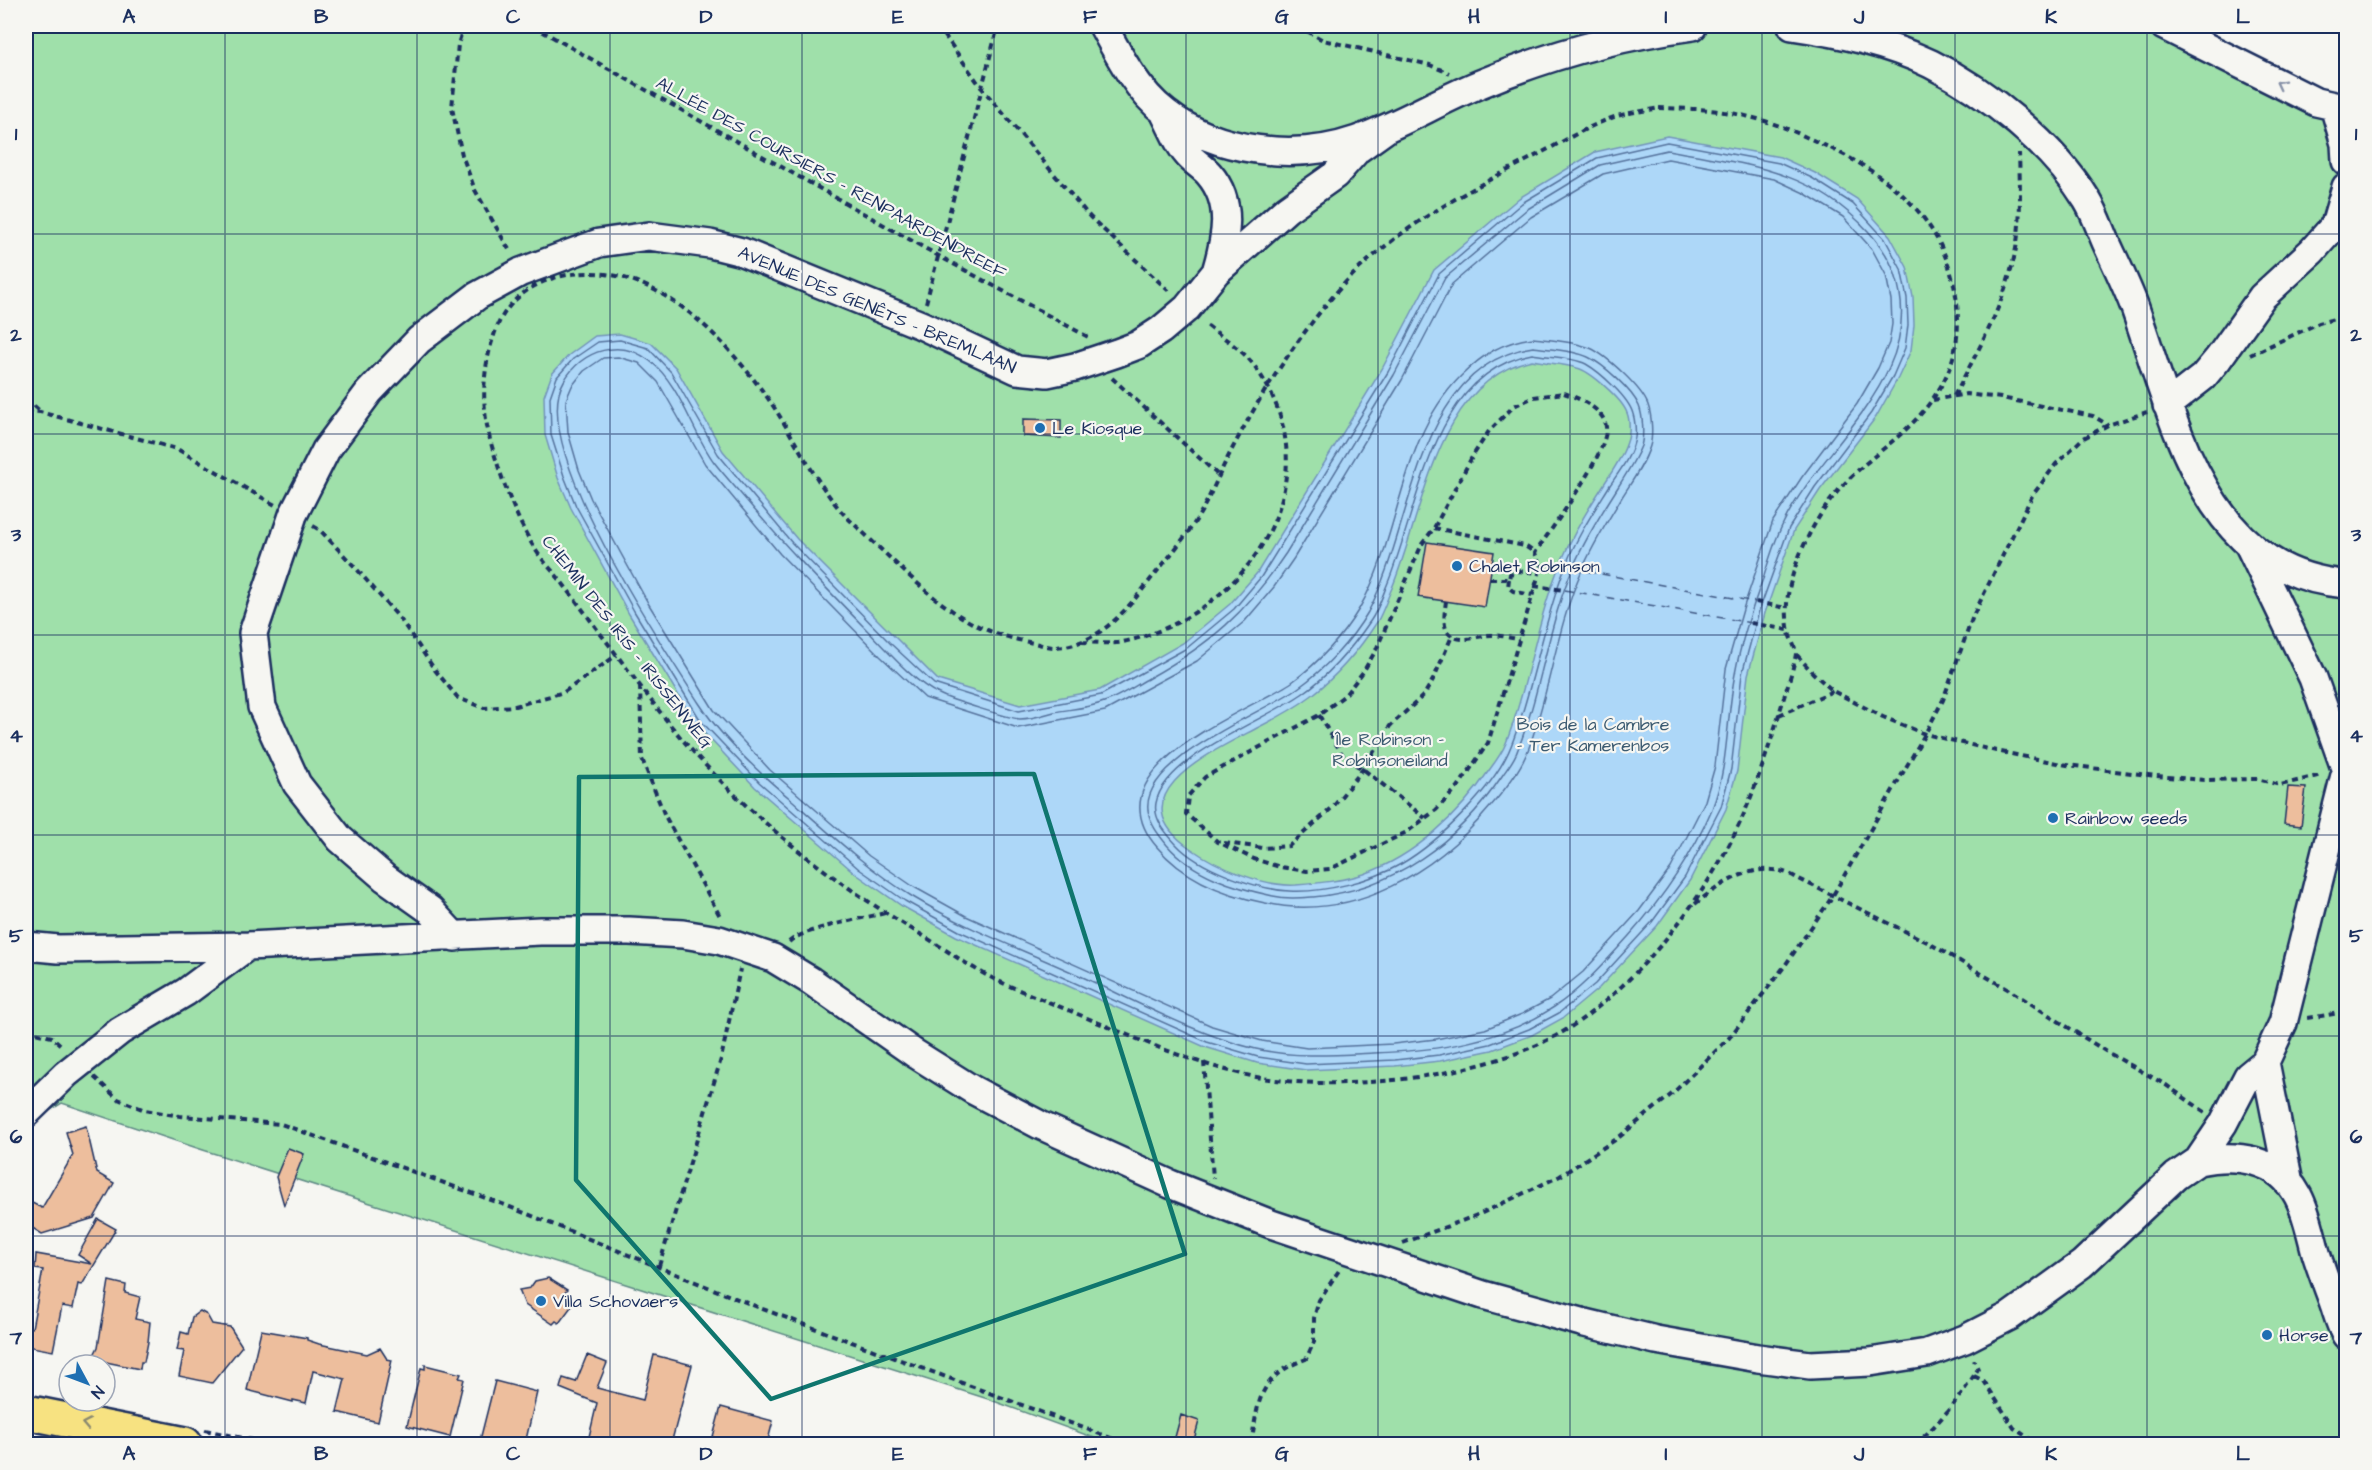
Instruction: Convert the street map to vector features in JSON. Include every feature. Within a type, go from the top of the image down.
[{"type":"main road","points":[[26,1412],[185,1444]]},
{"type":"street","points":[[1103,26],[1120,58],[1165,113],[1187,153],[1208,173],[1222,197],[1227,232],[1216,272]]},
{"type":"street","points":[[1165,113],[1195,131],[1231,144],[1280,152],[1335,146],[1386,129],[1477,85],[1536,62],[1620,37],[1694,26]]},
{"type":"street","points":[[1792,26],[1869,41],[1931,64],[1973,89],[2018,122],[2057,161],[2088,201],[2134,305],[2167,405],[2189,461],[2215,508],[2249,545],[2274,562],[2304,576],[2346,584]]},
{"type":"street","points":[[2164,26],[2316,102],[2340,101],[2346,161]]},
{"type":"street","name":"AVENUE DES GENÊTS - BREMLAAN","points":[[455,937],[430,910],[385,878],[340,839],[297,784],[261,708],[253,633],[293,515],[326,450],[369,392],[419,340],[477,296],[526,280],[599,243],[649,236],[710,244],[742,252],[921,325],[1017,370],[1047,373],[1075,367],[1138,345],[1161,330],[1186,308],[1216,272],[1269,226],[1335,175],[1358,149],[1386,129]]},
{"type":"street","points":[[2167,405],[2203,377],[2262,297],[2312,251],[2335,225],[2346,187]]},
{"type":"street","points":[[1222,197],[1256,225],[1269,226]]},
{"type":"street","points":[[2198,1161],[2223,1124],[2248,1076],[2265,1062],[2283,1023],[2346,771],[2313,678],[2249,545]]},
{"type":"street","points":[[26,946],[58,949],[248,946],[540,931],[629,931],[683,934],[719,940],[773,958],[973,1090],[1040,1125],[1215,1202],[1346,1251],[1483,1295],[1585,1323],[1656,1340],[1810,1365],[1870,1362],[1927,1353],[1965,1339],[2010,1316],[2082,1264],[2176,1176],[2198,1161],[2219,1156],[2240,1157],[2276,1170],[2298,1195],[2317,1256],[2346,1335]]},
{"type":"street","points":[[26,1113],[73,1069],[120,1030],[186,992],[248,946]]},
{"type":"street","points":[[2265,1062],[2289,1183]]},
{"type":"path","points":[[464,26],[458,44],[452,108],[462,155],[475,190],[526,280]]},
{"type":"path","name":"ALLÉE DES COURSIERS - RENPAARDENDREEF","points":[[533,26],[937,255],[1107,356],[1112,377],[1219,476]]},
{"type":"path","points":[[921,325],[937,255],[998,26]]},
{"type":"path","points":[[1298,26],[1323,40],[1430,65],[1477,85]]},
{"type":"path","name":"CHEMIN DES IRIS - IRISSENWEG","points":[[1693,906],[1641,966],[1598,1007],[1568,1028],[1533,1047],[1501,1058],[1455,1070],[1400,1078],[1327,1083],[1254,1077],[1204,1062],[1106,1025],[986,975],[885,913],[786,843],[697,756],[534,548],[503,483],[489,440],[484,407],[487,360],[496,330],[506,308],[526,280],[588,273],[639,281],[683,306],[727,349],[764,391],[808,467],[844,514],[906,574],[939,601],[972,623],[1003,636],[1058,647],[1078,642],[1105,630],[1126,610],[1197,519],[1267,387],[1311,323],[1369,258],[1417,222],[1533,158],[1616,117],[1659,108],[1721,111],[1786,128],[1841,152],[1874,170],[1913,204],[1939,240],[1955,284],[1959,329],[1949,371],[1932,401],[1914,423],[1851,477],[1827,504],[1807,539],[1789,589],[1786,608],[1788,630],[1797,655]]},
{"type":"path","points":[[1954,396],[1997,312],[2014,257],[2020,198],[2018,122]]},
{"type":"path","points":[[2245,357],[2319,322],[2346,316]]},
{"type":"path","points":[[1434,528],[1525,546],[1535,553],[1541,567],[1488,743],[1458,787],[1407,832],[1330,869],[1307,871],[1280,867],[1254,859],[1218,842],[1186,814],[1188,796],[1205,777],[1319,715],[1345,695],[1376,650],[1410,567],[1472,457],[1490,431],[1514,406],[1534,397],[1564,393],[1581,399],[1600,414],[1606,427],[1602,446],[1589,471],[1535,553]]},
{"type":"path","points":[[1932,401],[1966,394],[2092,416],[2108,425]]},
{"type":"path","points":[[26,399],[40,412]]},
{"type":"path","points":[[1376,1260],[1395,1246],[1480,1214],[1560,1176],[1618,1138],[1672,1094],[1729,1038],[1784,967],[1832,897],[1925,734],[1943,700],[1973,616],[2032,496],[2056,464],[2082,439],[2108,425],[2167,405]]},
{"type":"path","points":[[26,411],[40,412],[177,449],[320,530],[400,620],[458,698],[484,708],[515,706],[564,692],[618,655]]},
{"type":"path","points":[[1541,567],[1553,565],[1574,569]]},
{"type":"path","points":[[1532,595],[1511,590],[1508,587],[1510,573],[1516,571],[1538,573]]},
{"type":"path","points":[[1490,579],[1509,579]]},
{"type":"path","points":[[1534,586],[1565,590]]},
{"type":"path","points":[[1446,602],[1443,623],[1446,631],[1452,636],[1463,639],[1490,635],[1519,639]]},
{"type":"path","points":[[1756,602],[1786,608]]},
{"type":"path","points":[[1751,623],[1788,630]]},
{"type":"path","points":[[1218,842],[1264,848],[1289,846],[1333,807],[1363,769],[1390,726],[1424,695],[1431,685],[1452,636]]},
{"type":"path","points":[[1797,655],[1833,691],[1883,717],[1925,734],[1996,751],[2067,765],[2156,776],[2204,780],[2257,779],[2280,785],[2300,778],[2346,771]]},
{"type":"path","points":[[1693,906],[1740,823],[1779,716],[1797,655]]},
{"type":"path","points":[[640,686],[642,759],[665,816],[721,916],[719,940]]},
{"type":"path","points":[[1779,716],[1833,691]]},
{"type":"path","points":[[1319,715],[1345,759],[1363,769],[1425,818]]},
{"type":"path","points":[[1693,906],[1716,888],[1740,875],[1779,870],[1927,942],[2011,991],[2107,1052],[2166,1085],[2223,1124]]},
{"type":"path","points":[[773,958],[793,938],[885,913]]},
{"type":"path","points":[[659,1266],[721,1059],[744,947]]},
{"type":"path","points":[[2283,1023],[2346,1012]]},
{"type":"path","points":[[26,1031],[52,1037],[73,1069],[118,1099],[146,1110],[180,1116],[281,1124],[505,1205],[770,1312],[1127,1444]]},
{"type":"path","points":[[1204,1062],[1215,1202]]},
{"type":"path","points":[[1251,1444],[1259,1398],[1270,1379],[1287,1366],[1306,1359],[1314,1342],[1314,1318],[1319,1300],[1339,1273],[1346,1251]]},
{"type":"path","points":[[1916,1444],[1935,1426],[1974,1376],[1984,1381],[2014,1428],[2037,1444]]},
{"type":"highlighted area","points":[[1034,774],[1185,1254],[771,1399],[576,1180],[579,777]]},
{"type":"green space","name":"Bois de la Cambre - Ter Kamerenbos","points":[[26,26],[2147,26],[2346,103],[2346,1444],[1111,1444],[988,1399],[62,1103],[26,1125]]},
{"type":"water","points":[[1667,136],[1780,157],[1815,173],[1857,199],[1890,236],[1907,267],[1913,297],[1914,325],[1911,350],[1876,417],[1820,490],[1794,530],[1765,613],[1748,675],[1737,771],[1726,809],[1690,880],[1657,926],[1599,988],[1563,1018],[1532,1035],[1492,1050],[1440,1061],[1395,1066],[1306,1070],[1257,1063],[1205,1047],[956,936],[902,906],[856,874],[755,787],[696,724],[629,614],[571,508],[558,478],[545,435],[544,396],[552,374],[569,355],[595,336],[620,334],[651,343],[676,368],[723,451],[797,539],[938,680],[1020,705],[1100,690],[1183,643],[1230,604],[1257,573],[1382,369],[1434,270],[1519,198],[1595,152]],"holes":[[[1532,360],[1577,368],[1597,380],[1624,407],[1628,416],[1629,432],[1616,466],[1580,524],[1552,584],[1521,698],[1501,754],[1465,802],[1435,832],[1401,856],[1364,874],[1296,885],[1269,883],[1227,869],[1190,848],[1169,828],[1162,810],[1167,792],[1180,776],[1199,761],[1299,705],[1330,680],[1347,662],[1381,614],[1438,453],[1454,421],[1474,394],[1500,373]]]},
{"type":"building","points":[[1023,419],[1061,420],[1061,438],[1023,436]]},
{"type":"building","name":"Chalet Robinson","points":[[1427,542],[1494,552],[1485,607],[1418,597]]},
{"type":"building","points":[[2288,787],[2306,788],[2301,826],[2284,824]]},
{"type":"building","points":[[86,1126],[97,1173],[114,1183],[94,1218],[42,1234],[26,1224],[26,1200],[42,1208],[73,1155],[66,1132]]},
{"type":"building","points":[[288,1148],[304,1154],[284,1205],[276,1177]]},
{"type":"building","points":[[98,1219],[116,1229],[82,1285],[78,1284],[73,1308],[62,1306],[53,1351],[26,1346],[26,1326],[32,1328],[43,1270],[35,1269],[36,1254],[92,1264],[78,1255]]},
{"type":"building","name":"Villa Schovaers","points":[[548,1278],[567,1290],[563,1295],[574,1303],[559,1323],[556,1321],[553,1324],[525,1305],[519,1290],[530,1288],[535,1281]]},
{"type":"building","points":[[109,1281],[126,1285],[125,1293],[140,1297],[135,1319],[150,1322],[144,1362],[141,1362],[140,1369],[117,1364],[117,1353],[95,1353]]},
{"type":"building","points":[[200,1311],[207,1315],[212,1324],[230,1327],[242,1346],[212,1383],[179,1376],[184,1351],[177,1350],[181,1332],[188,1334],[192,1317]]},
{"type":"building","points":[[261,1330],[307,1338],[319,1344],[367,1354],[380,1348],[387,1359],[392,1360],[378,1422],[337,1412],[345,1379],[313,1371],[306,1403],[293,1400],[293,1402],[247,1390]]},
{"type":"building","points":[[587,1355],[607,1363],[597,1388],[643,1400],[654,1355],[692,1365],[671,1444],[601,1444],[588,1441],[597,1403],[560,1388],[563,1378],[576,1382]]},
{"type":"building","points":[[425,1365],[461,1374],[459,1378],[464,1379],[450,1437],[407,1426],[421,1368],[425,1369]]},
{"type":"building","points":[[495,1381],[537,1392],[525,1444],[479,1444]]},
{"type":"building","points":[[721,1407],[773,1421],[767,1444],[711,1444]]},
{"type":"building","points":[[1181,1415],[1199,1421],[1193,1444],[1174,1441]]},
{"type":"ferry route","points":[[1574,569],[1756,602]]},
{"type":"ferry route","points":[[1565,590],[1751,623]]},
{"type":"place","name":"Le Kiosque","points":[[1040,428]]},
{"type":"place","name":"Chalet Robinson","points":[[1457,566]]},
{"type":"place","name":"Rainbow seeds","points":[[2053,818]]},
{"type":"place","name":"Villa Schovaers","points":[[541,1301]]},
{"type":"place","name":"Horse","points":[[2267,1335]]},
{"type":"park label","name":"Île Robinson - Robinsoneiland","points":[[1390,750]]}]
